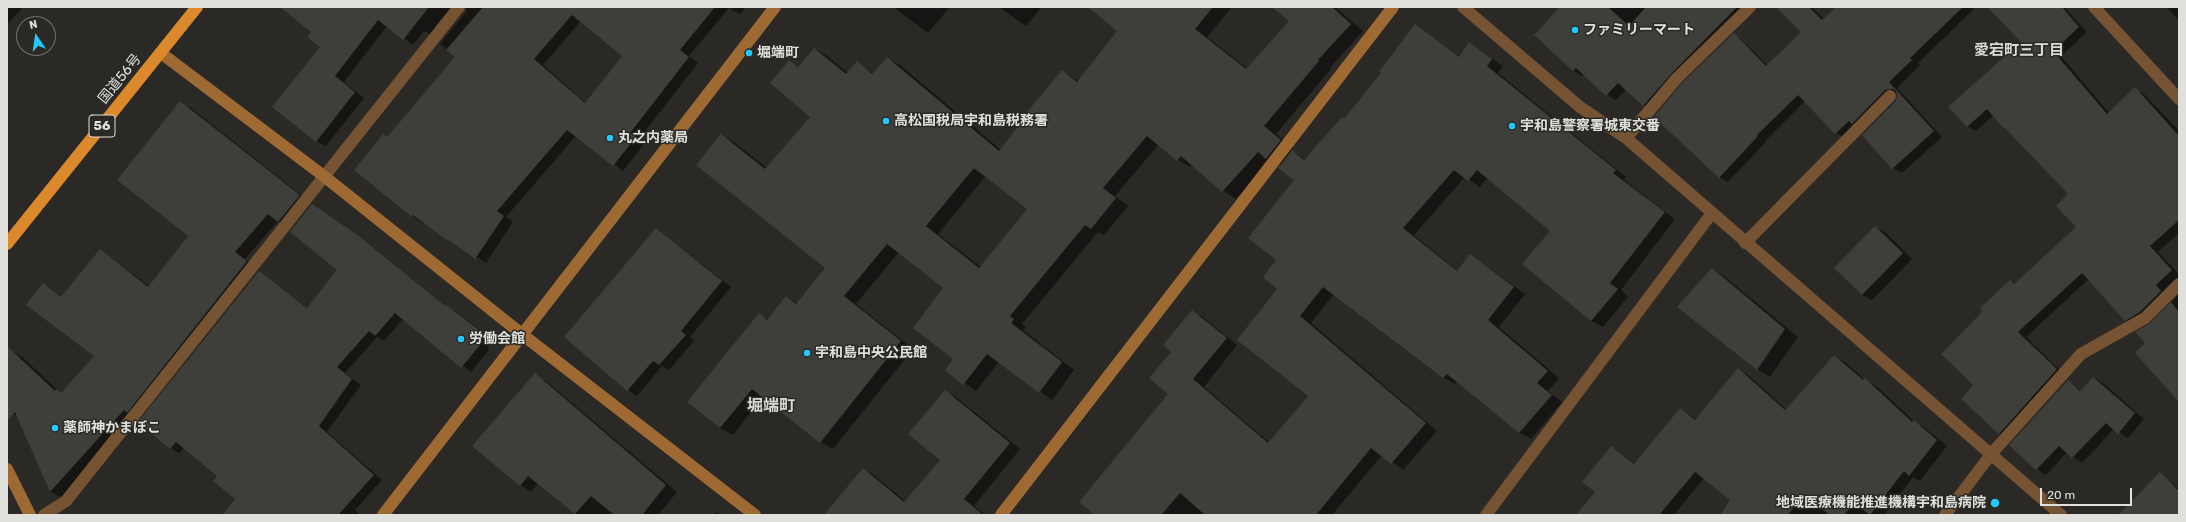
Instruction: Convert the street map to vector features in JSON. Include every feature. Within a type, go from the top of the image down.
[{"type":"highway","name":"国道56号","points":[[7,244],[197,7]]},
{"type":"street","points":[[44,515],[66,501],[459,7]]},
{"type":"street","points":[[383,515],[775,7]]},
{"type":"street","points":[[1000,515],[1393,7]]},
{"type":"street","points":[[1463,7],[1575,103],[1626,138],[1745,243],[1992,453],[2060,515]]},
{"type":"street","points":[[1626,138],[1677,78],[1750,7]]},
{"type":"street","points":[[2094,7],[2179,99]]},
{"type":"street","points":[[161,53],[325,177],[523,335],[755,515]]},
{"type":"street","points":[[1745,243],[1890,96]]},
{"type":"street","points":[[1486,515],[1712,213]]},
{"type":"street","points":[[1945,515],[1992,453],[2081,354],[2145,318],[2179,284]]},
{"type":"street","points":[[7,469],[30,515]]},
{"type":"building","points":[[280,7],[429,7],[403,40],[378,20],[335,76],[355,92],[316,142],[272,107],[320,47],[307,37],[311,32]]},
{"type":"building","points":[[483,7],[715,7],[680,50],[689,57],[630,133],[636,137],[613,166],[567,130],[497,211],[504,216],[475,259],[413,215],[412,217],[354,170],[383,134],[387,137],[455,57],[446,50]],"holes":[[[572,15],[622,56],[585,103],[534,59]]]},
{"type":"building","points":[[1088,7],[1213,7],[1195,29],[1246,69],[1289,21],[1272,7],[1332,7],[1351,24],[1318,60],[1319,61],[1264,126],[1281,140],[1266,159],[1258,152],[1222,192],[1181,156],[1177,161],[1147,136],[1103,188],[1116,198],[1091,229],[1085,225],[1010,316],[1014,319],[1011,323],[1062,362],[1039,393],[987,354],[963,385],[945,370],[953,359],[913,328],[943,288],[887,244],[844,296],[901,341],[820,443],[752,389],[720,428],[687,402],[759,313],[767,320],[786,296],[796,304],[825,268],[696,165],[721,134],[765,169],[810,117],[770,83],[789,60],[798,67],[814,48],[846,74],[857,61],[872,74],[887,57],[999,151],[1028,114],[1027,112],[1062,70],[1077,82],[1117,31]],"holes":[[[974,168],[1027,209],[979,268],[926,226]]]},
{"type":"building","points":[[1560,7],[1608,7],[1629,26],[1646,7],[1737,7],[1672,73],[1643,106],[1618,83],[1606,96],[1576,68],[1573,71],[1534,35]]},
{"type":"building","points":[[1776,7],[1809,7],[1822,20],[1836,7],[1963,7],[1910,58],[1912,60],[1889,82],[1934,131],[1892,169],[1862,135],[1896,101],[1897,94],[1895,90],[1885,90],[1852,124],[1849,121],[1835,134],[1798,95],[1757,135],[1758,136],[1719,178],[1654,117],[1682,83],[1734,33],[1766,66],[1801,32]]},
{"type":"building","points":[[1987,7],[2062,7],[2079,27],[2053,51],[2107,114],[2135,87],[2179,136],[2179,220],[2150,246],[2172,270],[2156,285],[2161,291],[2140,312],[2125,321],[2082,273],[2018,332],[2057,369],[1999,434],[1961,399],[1973,385],[1941,354],[1983,311],[1980,308],[2010,280],[2014,284],[2076,227],[2056,206],[2068,194],[2005,128],[2004,129],[1987,109],[1967,127],[1948,107],[2021,42]]},
{"type":"building","points":[[1415,24],[1459,57],[1469,42],[1492,59],[1487,66],[1616,170],[1613,173],[1665,212],[1610,283],[1618,289],[1591,321],[1522,264],[1550,231],[1477,170],[1468,181],[1454,170],[1403,228],[1457,271],[1470,254],[1514,287],[1488,320],[1548,371],[1537,383],[1552,395],[1519,433],[1447,374],[1443,378],[1323,287],[1300,316],[1426,423],[1391,464],[1371,448],[1316,515],[1205,515],[1180,493],[1161,515],[1095,515],[1079,502],[1168,394],[1149,378],[1171,352],[1163,345],[1192,310],[1227,338],[1193,379],[1268,443],[1308,396],[1237,340],[1277,289],[1263,277],[1276,260],[1248,238],[1294,180],[1278,168],[1292,150],[1304,160],[1342,117],[1344,119],[1381,73],[1379,72]]},
{"type":"building","points":[[180,101],[300,195],[278,222],[268,214],[235,252],[247,261],[127,413],[124,410],[50,492],[15,412],[7,421],[7,346],[55,391],[57,389],[61,393],[94,356],[26,305],[43,283],[61,297],[100,249],[148,287],[188,236],[117,180]]},
{"type":"building","points":[[312,204],[359,236],[445,306],[446,305],[478,329],[480,345],[461,368],[395,313],[375,336],[369,331],[337,367],[352,379],[319,426],[374,475],[338,515],[222,515],[235,499],[213,481],[217,476],[176,442],[170,449],[138,422],[259,271],[307,308],[337,270],[290,232]]},
{"type":"building","points":[[1875,226],[1903,253],[1862,295],[1834,268]]},
{"type":"building","points":[[656,228],[722,281],[681,331],[686,335],[659,365],[653,361],[627,391],[564,337]]},
{"type":"building","points":[[1712,268],[1785,329],[1757,370],[1677,307]]},
{"type":"building","points":[[2171,302],[2179,312],[2179,402],[2135,353],[2145,343],[2135,332],[2150,323]]},
{"type":"building","points":[[1834,355],[1863,380],[1865,378],[1912,422],[1914,420],[1937,440],[1909,476],[1904,471],[1870,515],[1854,503],[1844,515],[1830,515],[1803,494],[1788,515],[1720,515],[1730,500],[1695,472],[1659,515],[1576,515],[1595,492],[1582,482],[1611,446],[1634,464],[1680,408],[1695,420],[1738,368],[1785,410]]},
{"type":"building","points":[[535,373],[666,485],[642,515],[614,515],[591,496],[575,514],[528,476],[520,486],[472,446]]},
{"type":"building","points":[[2093,377],[2135,413],[2118,434],[2106,423],[2072,458],[2059,446],[2036,470],[2009,445],[2068,380],[2080,391]]},
{"type":"building","points":[[945,390],[1010,443],[964,499],[983,515],[824,515],[863,468],[904,502],[940,460],[908,434]]},
{"type":"building","points":[[2160,472],[2179,491],[2179,515],[2118,515]]},
{"type":"place","name":"ファミリーマート","points":[[1575,30]]},
{"type":"place","name":"堀端町","points":[[749,53]]},
{"type":"place","name":"高松国税局宇和島税務署","points":[[886,121]]},
{"type":"place","name":"宇和島警察署城東交番","points":[[1512,126]]},
{"type":"place","name":"丸之内薬局","points":[[610,138]]},
{"type":"place","name":"労働会館","points":[[461,339]]},
{"type":"place","name":"宇和島中央公民館","points":[[807,353]]},
{"type":"place","name":"薬師神かまぼこ","points":[[55,428]]},
{"type":"place","name":"地域医療機能推進機構宇和島病院","points":[[1995,503]]},
{"type":"district","name":"愛宕町三丁目","points":[[2019,51]]},
{"type":"district","name":"堀端町","points":[[771,406]]}]
